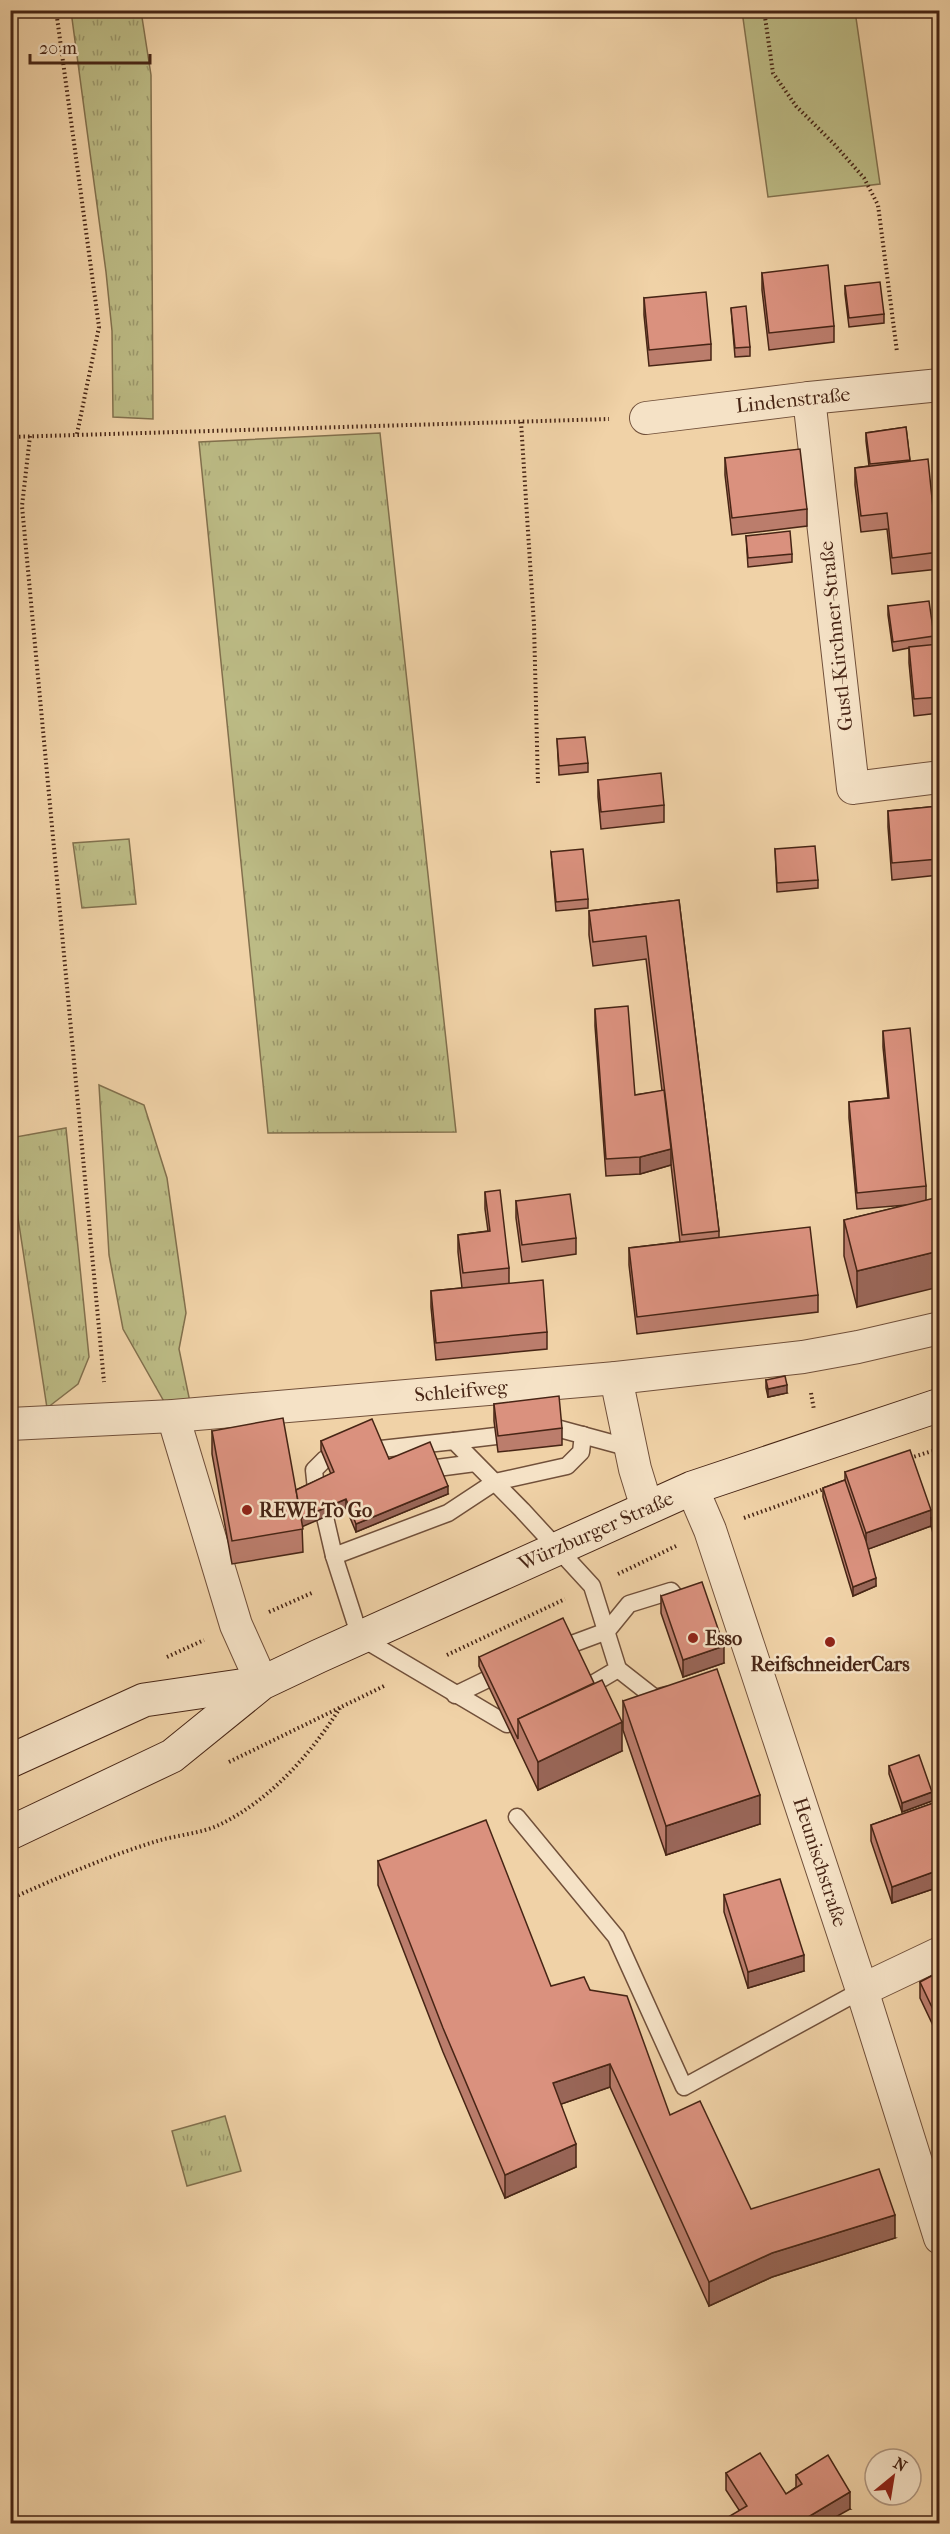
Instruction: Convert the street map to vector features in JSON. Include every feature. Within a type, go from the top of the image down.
[{"type":"main road","name":"Würzburger Straße","points":[[10,1833],[171,1756],[262,1683],[360,1637],[692,1488],[939,1405]]},
{"type":"main road","name":"Würzburger Straße","points":[[10,1761],[144,1700],[262,1683]]},
{"type":"street","name":"Lindenstraße","points":[[646,418],[809,398],[939,386]]},
{"type":"street","name":"Gustl-Kirchner-Straße","points":[[809,398],[853,788],[939,777]]},
{"type":"street","points":[[647,1508],[630,1448],[616,1378],[803,1357],[939,1328]]},
{"type":"street","name":"Schleifweg","points":[[10,1424],[173,1416],[616,1378]]},
{"type":"street","points":[[173,1416],[237,1626],[262,1683]]},
{"type":"street","name":"Heunischstraße","points":[[692,1488],[710,1530],[862,1990],[939,2238]]},
{"type":"street","points":[[862,1990],[939,1953]]},
{"type":"lane","points":[[560,1429],[630,1448]]},
{"type":"lane","points":[[334,1556],[448,1513],[495,1482],[567,1466],[581,1452],[583,1435]]},
{"type":"lane","points":[[381,1449],[496,1436]]},
{"type":"lane","points":[[454,1442],[495,1482],[592,1586],[618,1669],[655,1698],[688,1689]]},
{"type":"lane","points":[[316,1489],[314,1470],[325,1459]]},
{"type":"lane","points":[[437,1468],[475,1463]]},
{"type":"lane","points":[[325,1517],[334,1556],[360,1637],[507,1724]]},
{"type":"lane","points":[[572,1644],[607,1631],[629,1604],[671,1591],[683,1606]]},
{"type":"lane","points":[[591,1685],[618,1669]]},
{"type":"lane","points":[[455,1695],[486,1680]]},
{"type":"lane","points":[[518,1817],[616,1937],[684,2087],[862,1990]]},
{"type":"path","points":[[56,10],[99,327],[77,434]]},
{"type":"path","points":[[765,10],[773,73],[796,106],[864,178],[878,205],[902,389]]},
{"type":"path","points":[[10,437],[646,418]]},
{"type":"path","points":[[522,422],[534,625],[538,785]]},
{"type":"path","points":[[30,436],[22,506],[107,1418]]},
{"type":"path","points":[[907,1460],[939,1448]]},
{"type":"path","points":[[222,1765],[415,1670],[710,1530],[830,1487]]},
{"type":"path","points":[[161,1659],[342,1581]]},
{"type":"path","points":[[10,1899],[154,1842],[219,1826],[255,1803],[286,1777],[320,1739],[340,1708]]},
{"type":"green space","points":[[71,11],[141,11],[151,75],[153,419],[113,417],[112,331],[106,272]]},
{"type":"green space","points":[[742,11],[855,11],[880,184],[768,197]]},
{"type":"green space","points":[[380,433],[456,1132],[268,1133],[199,442]]},
{"type":"green space","points":[[129,839],[136,904],[82,908],[73,843]]},
{"type":"green space","points":[[99,1085],[144,1105],[167,1178],[186,1313],[179,1349],[190,1402],[166,1405],[123,1329],[109,1255]]},
{"type":"green space","points":[[66,1128],[89,1357],[78,1384],[47,1408],[11,1172],[10,1138]]},
{"type":"green space","points":[[225,2116],[241,2171],[187,2186],[172,2131]]},
{"type":"building","points":[[828,265],[834,326],[769,333],[762,273]]},
{"type":"building","points":[[880,282],[884,314],[849,318],[845,286]]},
{"type":"building","points":[[706,292],[711,344],[649,350],[644,298]]},
{"type":"building","points":[[746,306],[750,347],[735,348],[731,308]]},
{"type":"building","points":[[906,427],[910,460],[870,464],[866,433]]},
{"type":"building","points":[[800,449],[807,509],[732,518],[725,458]]},
{"type":"building","points":[[928,459],[933,508],[939,507],[939,552],[892,558],[887,513],[861,516],[855,468]]},
{"type":"building","points":[[790,531],[792,554],[748,558],[746,536]]},
{"type":"building","points":[[929,601],[934,636],[893,642],[888,606]]},
{"type":"building","points":[[939,644],[939,697],[914,699],[909,647]]},
{"type":"building","points":[[585,737],[588,763],[559,766],[557,739]]},
{"type":"building","points":[[661,773],[664,805],[601,812],[598,780]]},
{"type":"building","points":[[939,806],[939,859],[892,863],[888,811]]},
{"type":"building","points":[[815,846],[818,880],[777,883],[775,849]]},
{"type":"building","points":[[583,849],[588,899],[556,902],[551,852]]},
{"type":"building","points":[[679,900],[719,1231],[682,1235],[646,936],[593,942],[589,911]]},
{"type":"building","points":[[628,1006],[635,1095],[664,1090],[671,1149],[640,1157],[606,1159],[595,1009]]},
{"type":"building","points":[[910,1028],[926,1186],[857,1193],[849,1102],[889,1098],[883,1031]]},
{"type":"building","points":[[500,1190],[509,1268],[463,1273],[458,1235],[490,1231],[485,1192]]},
{"type":"building","points":[[570,1194],[576,1238],[522,1245],[516,1201]]},
{"type":"building","points":[[939,1197],[939,1251],[857,1271],[844,1220]]},
{"type":"building","points":[[810,1227],[818,1295],[637,1317],[629,1248]]},
{"type":"building","points":[[543,1280],[547,1332],[436,1343],[431,1291]]},
{"type":"building","points":[[785,1376],[787,1385],[768,1389],[766,1380]]},
{"type":"building","points":[[559,1396],[562,1428],[498,1436],[494,1404]]},
{"type":"building","points":[[283,1418],[303,1529],[232,1541],[212,1431]]},
{"type":"building","points":[[372,1419],[389,1459],[430,1442],[448,1486],[356,1524],[346,1499],[301,1518],[296,1490],[334,1472],[321,1441]]},
{"type":"building","points":[[910,1450],[931,1510],[866,1533],[845,1472]]},
{"type":"building","points":[[845,1480],[876,1578],[853,1587],[823,1488]]},
{"type":"building","points":[[939,1515],[939,1547],[931,1518]]},
{"type":"building","name":"Esso","points":[[702,1582],[724,1646],[683,1660],[661,1596]]},
{"type":"building","points":[[563,1618],[594,1683],[518,1719],[518,1739],[479,1657]]},
{"type":"building","points":[[717,1669],[760,1795],[666,1826],[623,1701]]},
{"type":"building","points":[[602,1680],[622,1722],[538,1762],[518,1719]]},
{"type":"building","points":[[919,1755],[932,1792],[902,1803],[889,1766]]},
{"type":"building","points":[[939,1801],[939,1870],[892,1887],[871,1825]]},
{"type":"building","points":[[486,1820],[551,1986],[584,1977],[590,1990],[627,1996],[670,2115],[700,2101],[751,2209],[879,2169],[895,2215],[772,2253],[709,2282],[610,2064],[553,2083],[576,2144],[505,2175],[443,2028],[378,1861]]},
{"type":"building","points":[[780,1879],[804,1955],[748,1972],[724,1895]]},
{"type":"building","points":[[939,1972],[939,2022],[920,1982]]},
{"type":"building","points":[[760,2453],[786,2494],[802,2484],[796,2475],[828,2455],[850,2492],[803,2520],[805,2523],[718,2523],[747,2506],[726,2473]]},
{"type":"place","name":"REWE To Go","points":[[247,1510]]},
{"type":"place","name":"Esso","points":[[693,1638]]},
{"type":"place","name":"ReifschneiderCars","points":[[830,1642]]}]
